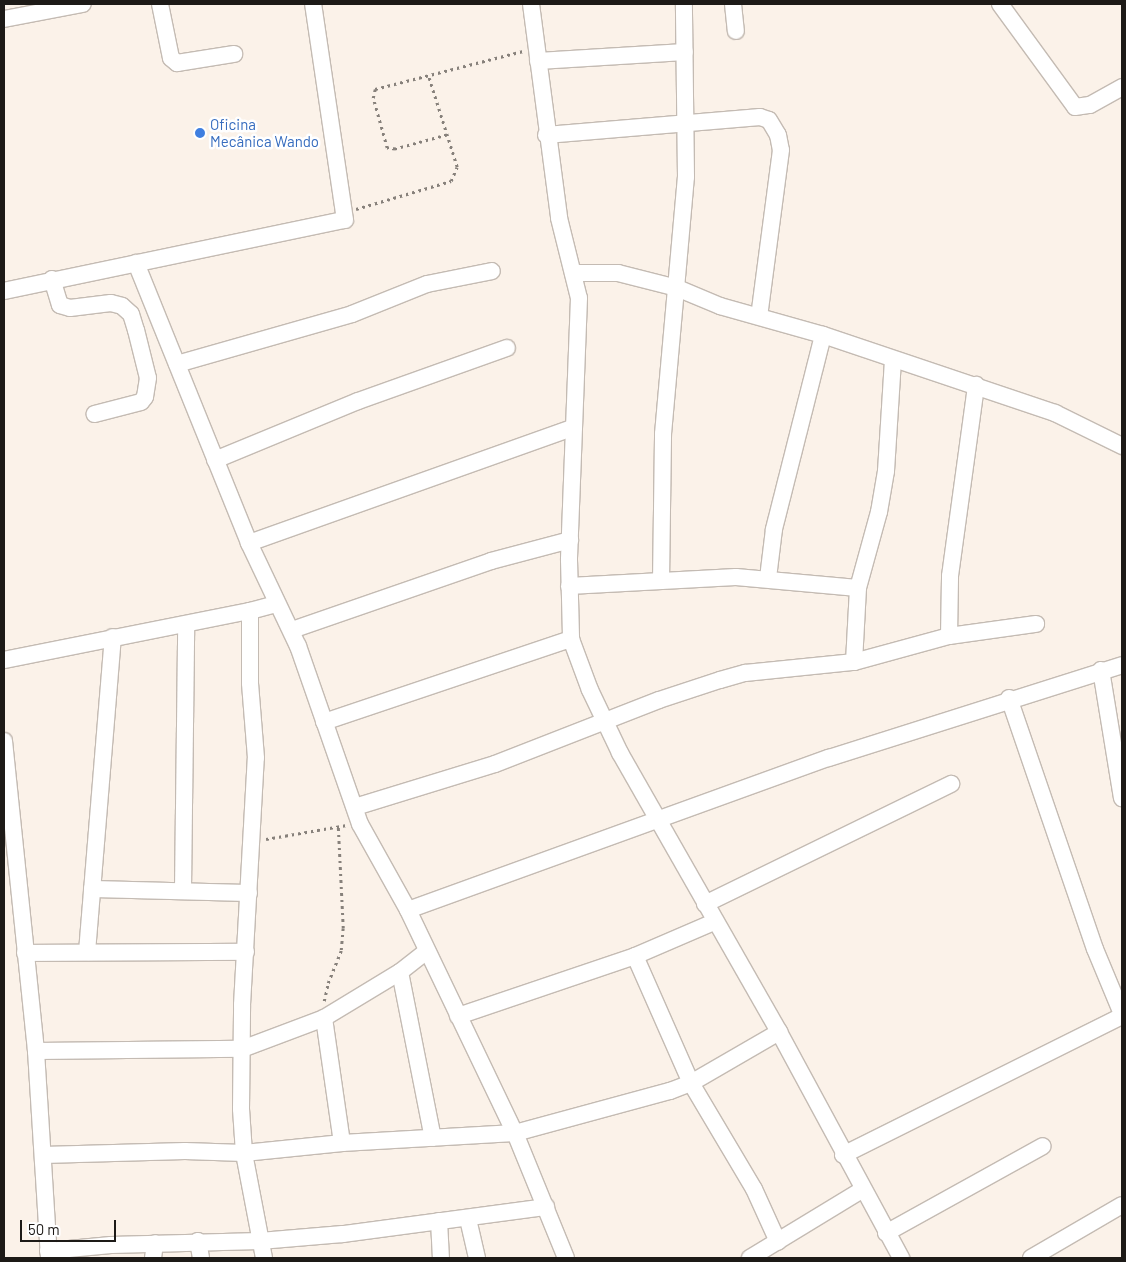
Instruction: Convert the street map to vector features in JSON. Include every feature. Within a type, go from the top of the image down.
[{"type":"street","points":[[36,4],[55,10]]},
{"type":"street","points":[[4,19],[83,4]]},
{"type":"street","points":[[160,4],[170,58],[177,63],[234,54]]},
{"type":"street","points":[[4,291],[52,279],[345,220],[313,4]]},
{"type":"street","points":[[531,4],[546,134],[562,234],[579,298],[580,348],[574,428],[570,540],[571,639],[606,723],[657,822],[779,1032],[886,1233],[895,1256]]},
{"type":"street","points":[[661,581],[663,434],[686,177],[684,4]]},
{"type":"street","points":[[733,4],[736,31]]},
{"type":"street","points":[[1000,4],[1075,107],[1090,105],[1122,87]]},
{"type":"street","points":[[4,7],[55,10]]},
{"type":"street","points":[[537,54],[685,52]]},
{"type":"street","points":[[546,134],[760,117],[769,120],[778,135],[781,150],[759,316]]},
{"type":"street","points":[[136,263],[249,543],[276,604],[292,630],[360,824],[408,910],[515,1133],[566,1258]]},
{"type":"street","points":[[176,364],[352,314],[427,284],[492,272]]},
{"type":"street","points":[[573,273],[618,273],[677,288],[720,306],[823,335],[1055,413],[1122,446]]},
{"type":"street","points":[[52,279],[60,305],[70,308],[111,303],[122,306],[131,314],[148,378],[145,397],[141,402],[95,414]]},
{"type":"street","points":[[768,578],[774,529],[823,335]]},
{"type":"street","points":[[215,460],[358,401],[507,348]]},
{"type":"street","points":[[854,662],[858,588],[879,512],[886,471],[893,360]]},
{"type":"street","points":[[949,636],[952,557],[976,385]]},
{"type":"street","points":[[249,543],[574,428]]},
{"type":"street","points":[[292,630],[491,561],[570,540]]},
{"type":"street","points":[[569,586],[768,578],[858,588]]},
{"type":"street","points":[[4,660],[113,637],[186,626],[276,604]]},
{"type":"street","points":[[250,611],[250,683],[256,742],[242,1049],[244,1153],[264,1258]]},
{"type":"street","points":[[355,807],[459,777],[606,723],[682,691],[745,673],[854,662],[949,636],[1036,624]]},
{"type":"street","points":[[183,889],[186,626]]},
{"type":"street","points":[[87,952],[113,637]]},
{"type":"street","points":[[324,722],[571,639]]},
{"type":"street","points":[[408,910],[657,822],[829,758],[1009,698],[1122,664]]},
{"type":"street","points":[[1101,670],[1122,798]]},
{"type":"street","points":[[843,1155],[1122,1015],[1096,949],[1009,698]]},
{"type":"street","points":[[4,742],[36,1051],[49,1255],[154,1251],[198,1241],[260,1241],[343,1234],[468,1219],[546,1207]]},
{"type":"street","points":[[705,904],[951,784]]},
{"type":"street","points":[[92,889],[183,889],[249,892]]},
{"type":"street","points":[[458,1016],[635,956],[714,922]]},
{"type":"street","points":[[36,1051],[242,1049],[324,1018],[400,972],[427,951]]},
{"type":"street","points":[[25,953],[246,952]]},
{"type":"street","points":[[635,956],[691,1083],[754,1189],[778,1242]]},
{"type":"street","points":[[400,972],[433,1138]]},
{"type":"street","points":[[324,1018],[342,1143]]},
{"type":"street","points":[[43,1155],[185,1151],[244,1153],[342,1143],[515,1133],[649,1099],[691,1083],[779,1032]]},
{"type":"street","points":[[886,1233],[1043,1146]]},
{"type":"street","points":[[750,1258],[862,1190]]},
{"type":"street","points":[[1031,1258],[1122,1205]]},
{"type":"street","points":[[468,1219],[477,1258]]},
{"type":"street","points":[[439,1221],[441,1258]]},
{"type":"street","points":[[198,1241],[201,1258]]},
{"type":"path","points":[[447,135],[395,149],[388,148],[384,143],[373,98],[375,89],[503,58],[537,54]]},
{"type":"path","points":[[345,212],[451,181],[457,168],[428,75]]},
{"type":"path","points":[[252,840],[360,824]]},
{"type":"path","points":[[324,1018],[325,994],[336,969],[343,928],[338,826]]},
{"type":"place","name":"Oficina Mecânica Wando","points":[[200,133]]}]
